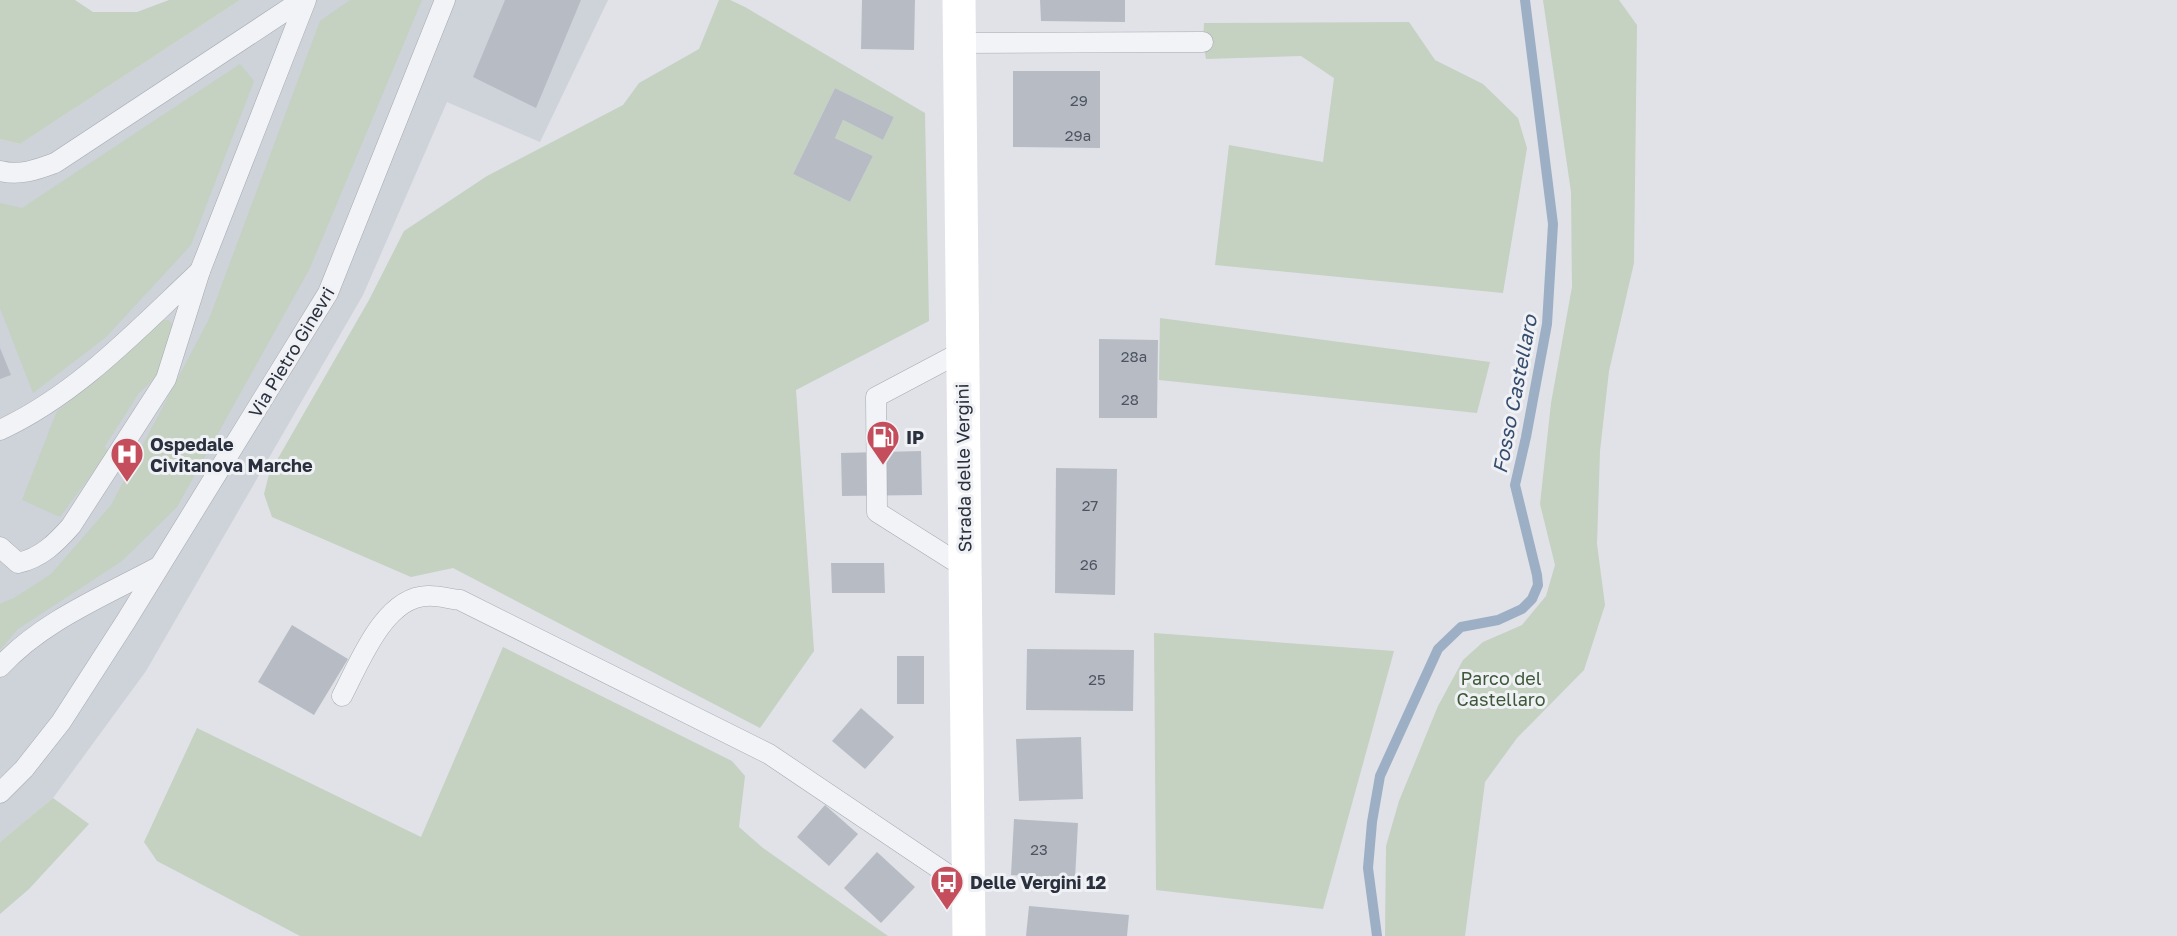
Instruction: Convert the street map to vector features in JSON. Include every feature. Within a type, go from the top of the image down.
[{"type":"main road","name":"Strada delle Vergini","points":[[959,0],[969,936]]},
{"type":"lane","points":[[0,171],[32,172],[55,163],[304,0]]},
{"type":"lane","points":[[0,547],[9,565],[41,554],[58,540],[71,526],[166,379],[200,271],[304,0]]},
{"type":"lane","name":"Via Pietro Ginevri","points":[[0,793],[24,769],[61,722],[328,293],[445,0]]},
{"type":"lane","points":[[959,43],[1203,42]]},
{"type":"lane","points":[[0,430],[28,417],[101,364],[200,271]]},
{"type":"lane","points":[[962,352],[876,397],[876,441],[877,512],[964,567]]},
{"type":"lane","points":[[0,667],[39,632],[160,566]]},
{"type":"lane","points":[[342,696],[378,629],[392,613],[407,601],[426,596],[460,600],[769,754],[968,888]]},
{"type":"shaded area","name":"Ospedale Civitanova Marche","points":[[240,0],[608,0],[540,142],[447,102],[363,295],[146,671],[53,798],[0,842],[0,139],[20,144]]},
{"type":"green space","points":[[0,0],[75,0],[93,12],[137,12],[169,0],[240,0],[20,144],[0,139]]},
{"type":"green space","points":[[350,0],[422,0],[310,268],[177,507],[122,561],[18,629],[0,650],[0,604],[14,598],[51,574],[111,505],[209,319],[320,21]]},
{"type":"green space","points":[[719,0],[730,0],[925,113],[929,321],[796,390],[814,651],[760,728],[453,568],[411,577],[272,517],[264,494],[269,474],[369,300],[404,231],[487,176],[623,105],[639,83],[699,49]],"holes":[[[835,88],[894,117],[883,140],[843,120],[835,138],[873,156],[850,202],[793,174]]]},
{"type":"green space","name":"Parco del Castellaro","points":[[1543,0],[1619,0],[1637,25],[1634,263],[1609,371],[1600,451],[1597,544],[1605,605],[1584,670],[1517,738],[1485,782],[1465,936],[1385,936],[1386,846],[1399,801],[1438,706],[1463,660],[1483,642],[1522,625],[1546,596],[1555,565],[1540,504],[1551,403],[1572,287],[1571,192]]},
{"type":"green space","points":[[1409,22],[1435,60],[1483,84],[1518,118],[1527,148],[1503,293],[1215,265],[1229,145],[1323,162],[1334,78],[1301,56],[1206,59],[1203,42],[1204,23]]},
{"type":"green space","points":[[240,64],[254,81],[191,245],[106,337],[33,393],[0,308],[0,203],[22,208]]},
{"type":"green space","points":[[1160,318],[1490,362],[1477,413],[1159,380]]},
{"type":"green space","points":[[159,320],[169,320],[175,327],[158,375],[139,393],[105,446],[108,452],[60,517],[22,500],[57,411],[101,377]]},
{"type":"green space","points":[[1154,633],[1394,651],[1323,909],[1156,890]]},
{"type":"green space","points":[[503,647],[732,761],[745,776],[739,827],[763,848],[888,936],[300,936],[157,861],[144,842],[197,728],[421,837]]},
{"type":"green space","points":[[53,798],[89,824],[29,889],[0,914],[0,842]]},
{"type":"building","points":[[505,0],[581,0],[536,108],[473,77]]},
{"type":"building","points":[[862,0],[915,0],[914,50],[861,49]]},
{"type":"building","points":[[1040,0],[1125,0],[1125,22],[1041,21]]},
{"type":"building","points":[[1013,71],[1100,71],[1100,148],[1013,147]]},
{"type":"building","points":[[835,88],[894,117],[883,140],[843,120],[835,138],[873,156],[850,202],[793,174]]},
{"type":"building","points":[[1099,339],[1158,340],[1157,418],[1099,418]]},
{"type":"building","points":[[0,348],[11,375],[0,379]]},
{"type":"building","points":[[921,451],[922,495],[842,496],[841,453]]},
{"type":"building","points":[[1056,468],[1117,469],[1115,595],[1055,593]]},
{"type":"building","points":[[831,563],[884,563],[885,593],[832,593]]},
{"type":"building","points":[[292,625],[348,659],[314,715],[258,682]]},
{"type":"building","points":[[1027,649],[1134,650],[1133,711],[1026,710]]},
{"type":"building","points":[[897,656],[924,656],[924,704],[897,704]]},
{"type":"building","points":[[861,708],[894,737],[865,769],[832,741]]},
{"type":"building","points":[[1081,737],[1083,799],[1019,801],[1016,739]]},
{"type":"building","points":[[825,805],[858,834],[829,866],[797,837]]},
{"type":"building","points":[[1014,819],[1078,823],[1075,879],[1011,875]]},
{"type":"building","points":[[877,852],[915,887],[881,923],[844,888]]},
{"type":"building","points":[[1029,906],[1129,915],[1127,936],[1026,936]]},
{"type":"waterway","name":"Fosso Castellaro","points":[[1377,936],[1368,868],[1372,822],[1380,776],[1438,649],[1461,627],[1498,620],[1522,609],[1532,599],[1538,585],[1515,485],[1547,324],[1553,224],[1525,0]]},
{"type":"place","name":"IP","points":[[883,466]]},
{"type":"place","name":"Ospedale Civitanova Marche","points":[[127,483]]},
{"type":"place","name":"Delle Vergini 12","points":[[947,911]]}]
